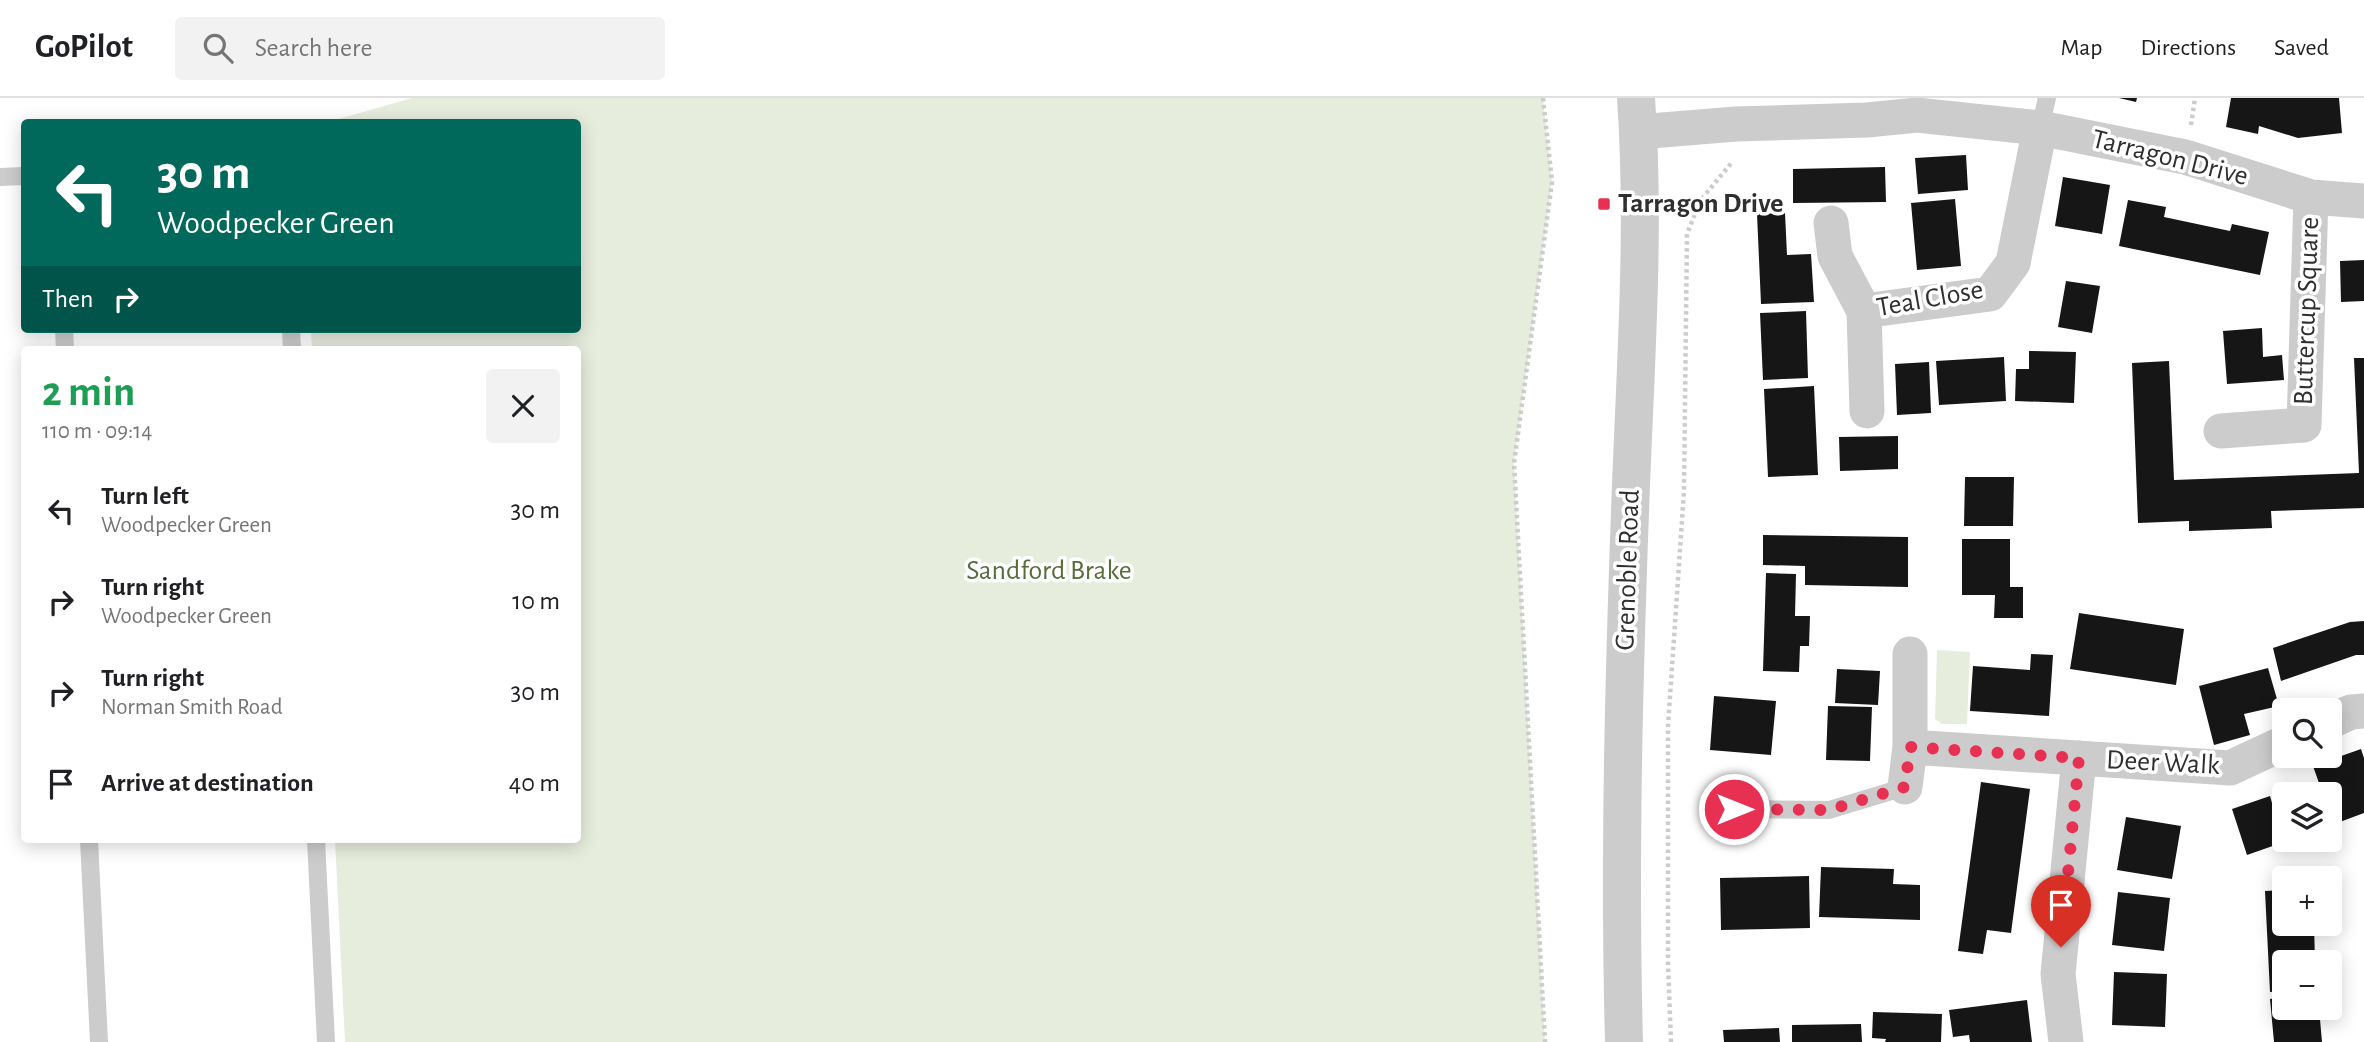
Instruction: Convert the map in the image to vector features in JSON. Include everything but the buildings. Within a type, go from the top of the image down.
[{"type":"street","name":"Tarragon Drive","points":[[1637,115],[1726,125],[1867,120],[1917,107],[2043,113],[2311,197],[2364,201]]},
{"type":"street","name":"Teal Close","points":[[1864,311],[1990,294],[2013,263],[2043,113]]},
{"type":"street","name":"Grenoble Road","points":[[1624,1042],[1624,683],[1638,303],[1637,115]]},
{"type":"street","name":"Buttercup Square","points":[[2221,431],[2304,425],[2311,197]]},
{"type":"street","name":"Teal Close","points":[[1831,223],[1835,256],[1864,311],[1867,411]]},
{"type":"street","points":[[1905,787],[1910,747],[1910,654]]},
{"type":"street","points":[[2342,716],[2364,711]]},
{"type":"street","name":"Deer Walk","points":[[1910,747],[2230,768],[2272,749]]},
{"type":"street","points":[[2066,1042],[2058,974],[2079,758]]},
{"type":"lane","points":[[0,177],[21,176]]},
{"type":"lane","points":[[1734,809],[1829,810],[1905,787]]},
{"type":"lane","points":[[89,843],[99,1042]]},
{"type":"lane","points":[[316,843],[326,1042]]},
{"type":"path","points":[[1543,98],[1552,182],[1514,463],[1545,1042]]},
{"type":"path","points":[[1671,1042],[1668,964],[1668,726],[1684,491],[1687,234],[1700,201],[1733,162],[1726,125]]},
{"type":"green space","name":"Sandford Brake","points":[[412,98],[1543,98],[1552,182],[1514,463],[1545,1042],[345,1042],[335,843],[581,843],[581,346],[312,346],[311,333],[581,333],[581,119],[338,119]]},
{"type":"green space","points":[[1937,650],[1970,652],[1967,724],[1942,724],[1935,719]]},
{"type":"place","name":"Tarragon Drive","points":[[1604,204]]},
{"type":"route","points":[[1734,809],[1829,810],[1905,787],[1910,747],[2079,758],[2061,947]]}]
